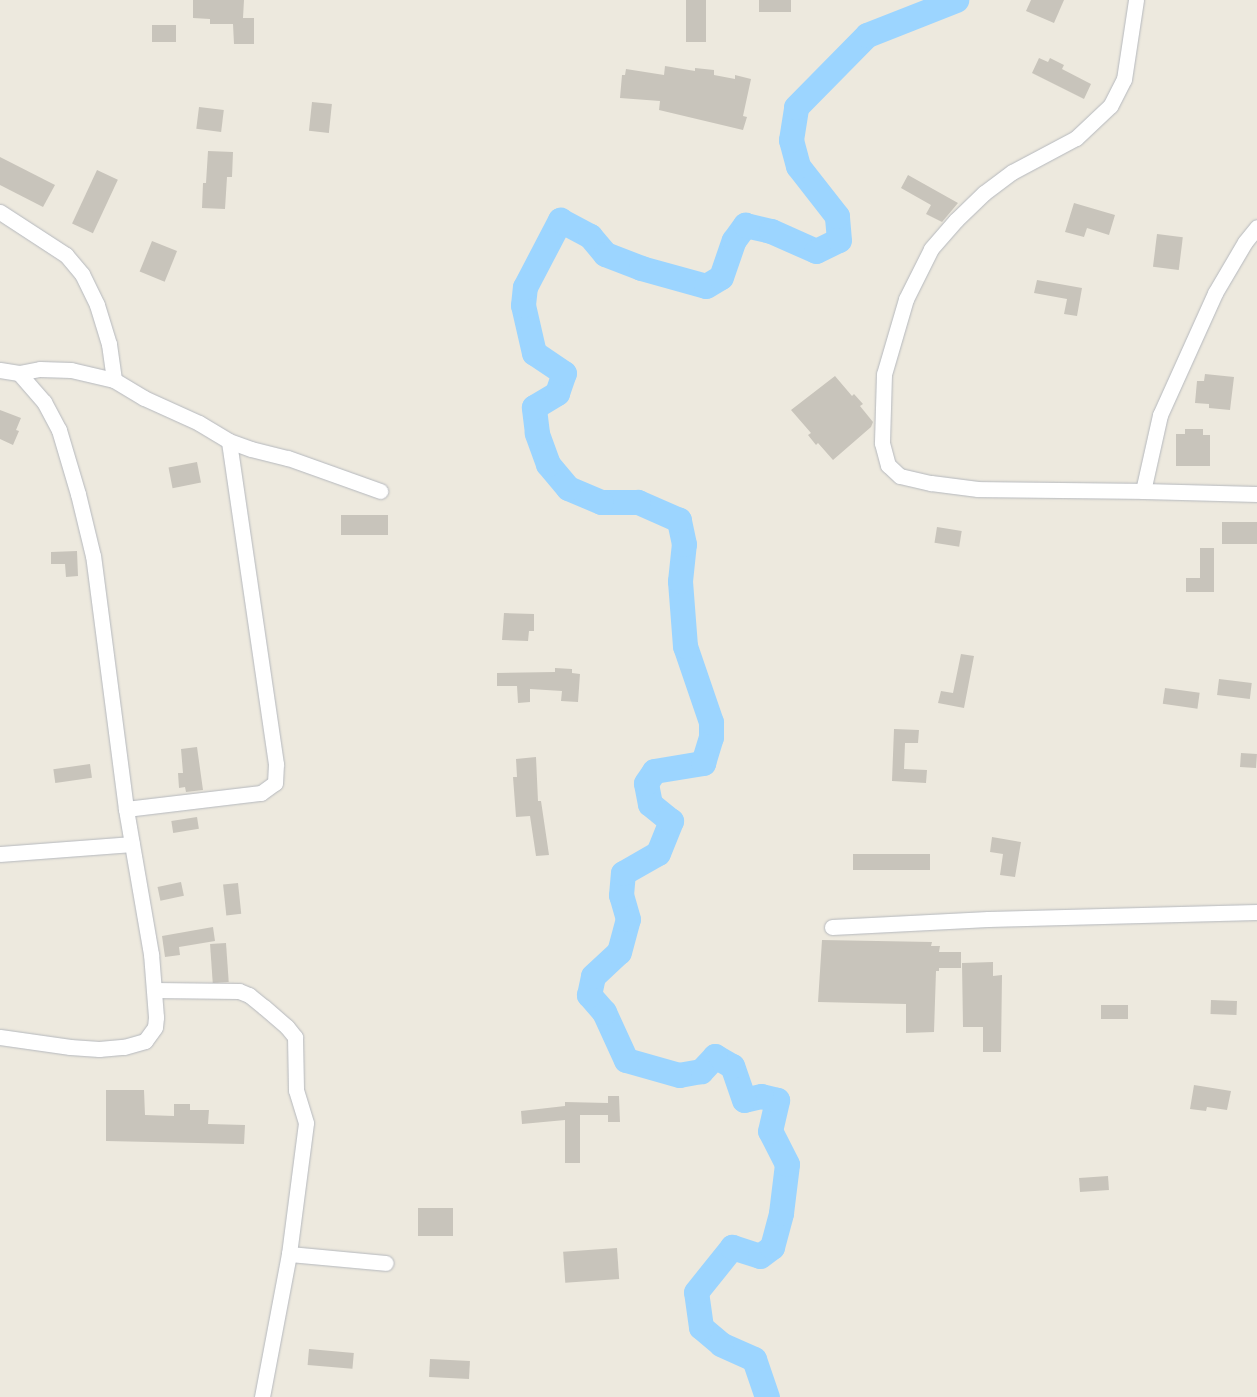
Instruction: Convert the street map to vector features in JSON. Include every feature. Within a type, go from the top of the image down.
[{"type":"street","points":[[1136,0],[1124,80],[1110,106],[1076,138],[1012,172],[984,193],[931,248],[906,299],[884,374],[882,443],[888,464],[900,476],[931,483],[978,489],[1257,494]]},
{"type":"street","points":[[1,215],[66,255],[82,274],[97,305],[109,344],[114,380]]},
{"type":"street","points":[[1143,491],[1160,415],[1215,293],[1245,242],[1257,227]]},
{"type":"street","points":[[0,370],[18,373],[40,368],[71,370],[114,380],[144,398],[198,423],[229,441],[251,449],[288,458],[380,491]]},
{"type":"street","points":[[0,1037],[98,1049],[135,1045],[145,1041],[155,1027],[150,945],[126,809],[96,574],[78,494],[59,430],[44,402],[18,373]]},
{"type":"street","points":[[126,809],[262,793],[275,783],[276,764],[229,441]]},
{"type":"street","points":[[0,854],[132,844]]},
{"type":"street","points":[[832,927],[988,919],[1257,912]]},
{"type":"street","points":[[154,990],[239,992],[249,995],[287,1027],[295,1037],[296,1090],[306,1123],[288,1254],[262,1397]]},
{"type":"street","points":[[288,1254],[386,1263]]},
{"type":"building","points":[[193,0],[244,0],[243,18],[254,18],[254,44],[234,44],[233,24],[210,24],[210,19],[193,18]]},
{"type":"building","points":[[686,0],[706,0],[706,42],[686,42]]},
{"type":"building","points":[[759,0],[791,0],[791,12],[759,12]]},
{"type":"building","points":[[1031,0],[1064,0],[1054,23],[1026,11]]},
{"type":"building","points":[[152,25],[176,25],[176,42],[152,42]]},
{"type":"building","points":[[1039,58],[1048,62],[1050,58],[1064,65],[1062,69],[1091,84],[1084,99],[1032,73]]},
{"type":"building","points":[[665,66],[695,71],[695,68],[714,70],[714,75],[735,79],[735,75],[751,79],[743,116],[747,117],[743,130],[659,110],[660,101],[620,98],[622,75],[625,75],[626,69],[664,75]]},
{"type":"building","points":[[312,102],[332,104],[329,133],[309,131]]},
{"type":"building","points":[[199,107],[224,110],[221,132],[196,129]]},
{"type":"building","points":[[208,151],[233,152],[232,177],[227,177],[225,209],[202,208],[203,183],[206,183]]},
{"type":"building","points":[[0,157],[55,185],[43,207],[0,185]]},
{"type":"building","points":[[97,170],[118,180],[93,233],[72,223]]},
{"type":"building","points":[[908,175],[958,203],[942,222],[926,214],[931,205],[901,188]]},
{"type":"building","points":[[1074,203],[1115,215],[1109,235],[1087,228],[1084,237],[1065,232]]},
{"type":"building","points":[[1157,234],[1183,237],[1179,270],[1153,267]]},
{"type":"building","points":[[152,241],[177,251],[165,282],[140,272]]},
{"type":"building","points":[[1037,280],[1082,288],[1077,316],[1064,314],[1067,299],[1034,293]]},
{"type":"building","points":[[1205,374],[1234,377],[1230,410],[1209,408],[1209,404],[1195,403],[1197,381],[1204,381]]},
{"type":"building","points":[[835,376],[852,396],[854,394],[863,404],[860,406],[873,422],[871,427],[833,460],[818,443],[816,445],[808,435],[811,433],[791,410]]},
{"type":"building","points":[[0,410],[21,418],[16,430],[19,431],[13,445],[0,439]]},
{"type":"building","points":[[1185,429],[1203,429],[1203,435],[1210,435],[1210,466],[1176,466],[1176,434],[1185,434]]},
{"type":"building","points":[[197,462],[201,483],[173,488],[169,468]]},
{"type":"building","points":[[341,515],[388,515],[388,535],[341,535]]},
{"type":"building","points":[[1222,522],[1257,522],[1257,544],[1222,544]]},
{"type":"building","points":[[937,527],[962,531],[959,547],[934,543]]},
{"type":"building","points":[[1200,548],[1214,548],[1214,592],[1186,592],[1186,578],[1200,578]]},
{"type":"building","points":[[77,551],[78,576],[66,577],[65,564],[51,564],[51,552]]},
{"type":"building","points":[[504,613],[534,614],[534,631],[529,631],[528,641],[502,640]]},
{"type":"building","points":[[961,654],[974,656],[964,708],[938,703],[941,691],[953,693]]},
{"type":"building","points":[[555,668],[572,669],[572,673],[580,674],[578,702],[561,701],[562,691],[530,689],[530,702],[518,703],[517,686],[497,686],[497,673],[555,672]]},
{"type":"building","points":[[1219,679],[1252,683],[1250,699],[1217,695]]},
{"type":"building","points":[[1165,688],[1200,693],[1197,709],[1163,704]]},
{"type":"building","points":[[894,729],[919,730],[918,743],[905,743],[904,769],[927,770],[926,783],[892,781]]},
{"type":"building","points":[[197,747],[203,790],[186,792],[185,787],[179,788],[178,773],[183,773],[181,749]]},
{"type":"building","points":[[1241,753],[1257,754],[1256,768],[1240,767]]},
{"type":"building","points":[[536,757],[538,801],[541,801],[549,855],[536,856],[530,816],[516,817],[513,777],[517,777],[516,759]]},
{"type":"building","points":[[90,764],[92,778],[55,783],[53,769]]},
{"type":"building","points":[[197,817],[199,829],[173,833],[171,821]]},
{"type":"building","points":[[992,837],[1021,842],[1015,877],[1000,875],[1003,854],[990,852]]},
{"type":"building","points":[[853,854],[930,854],[930,870],[853,870]]},
{"type":"building","points":[[181,882],[184,896],[160,901],[158,887]]},
{"type":"building","points":[[238,883],[241,914],[226,915],[223,885]]},
{"type":"building","points":[[213,927],[215,941],[179,947],[180,955],[165,957],[162,936]]},
{"type":"building","points":[[822,940],[932,942],[931,946],[940,946],[939,952],[961,952],[961,968],[939,968],[939,971],[936,971],[934,1032],[906,1033],[906,1004],[818,1002]]},
{"type":"building","points":[[226,943],[229,982],[213,983],[210,944]]},
{"type":"building","points":[[993,962],[993,976],[1002,975],[1001,1052],[983,1052],[983,1027],[963,1027],[962,963]]},
{"type":"building","points":[[1211,1000],[1237,1001],[1236,1015],[1211,1014]]},
{"type":"building","points":[[1101,1005],[1128,1005],[1128,1019],[1101,1019]]},
{"type":"building","points":[[1194,1085],[1231,1091],[1227,1110],[1207,1107],[1206,1111],[1190,1109]]},
{"type":"building","points":[[106,1090],[144,1090],[145,1115],[174,1116],[174,1104],[190,1104],[190,1110],[209,1110],[208,1124],[245,1125],[244,1144],[106,1141]]},
{"type":"building","points":[[608,1096],[619,1096],[620,1122],[608,1122],[608,1115],[580,1115],[580,1163],[565,1163],[565,1120],[522,1124],[521,1111],[565,1106],[565,1102],[608,1103]]},
{"type":"building","points":[[1108,1176],[1109,1190],[1080,1192],[1079,1178]]},
{"type":"building","points":[[418,1208],[453,1208],[453,1236],[418,1236]]},
{"type":"building","points":[[617,1248],[619,1279],[565,1283],[563,1252]]},
{"type":"building","points":[[309,1349],[354,1353],[352,1369],[308,1365]]},
{"type":"building","points":[[430,1359],[470,1361],[469,1379],[429,1377]]},
{"type":"waterway","points":[[767,1397],[754,1359],[721,1344],[701,1327],[696,1292],[732,1247],[760,1256],[772,1247],[781,1213],[787,1164],[770,1131],[777,1100],[761,1096],[744,1100],[732,1066],[715,1056],[701,1071],[679,1075],[626,1060],[604,1012],[589,995],[593,976],[619,952],[628,919],[621,895],[623,873],[658,853],[671,821],[650,804],[646,783],[654,771],[703,763],[711,737],[711,722],[685,646],[680,581],[684,544],[679,520],[638,502],[601,502],[568,488],[548,464],[537,433],[534,407],[557,393],[564,373],[534,353],[523,305],[525,287],[560,220],[590,236],[605,254],[641,268],[706,286],[721,277],[734,240],[745,225],[771,231],[816,251],[839,240],[837,216],[798,166],[791,140],[796,107],[867,35],[956,0]]}]
